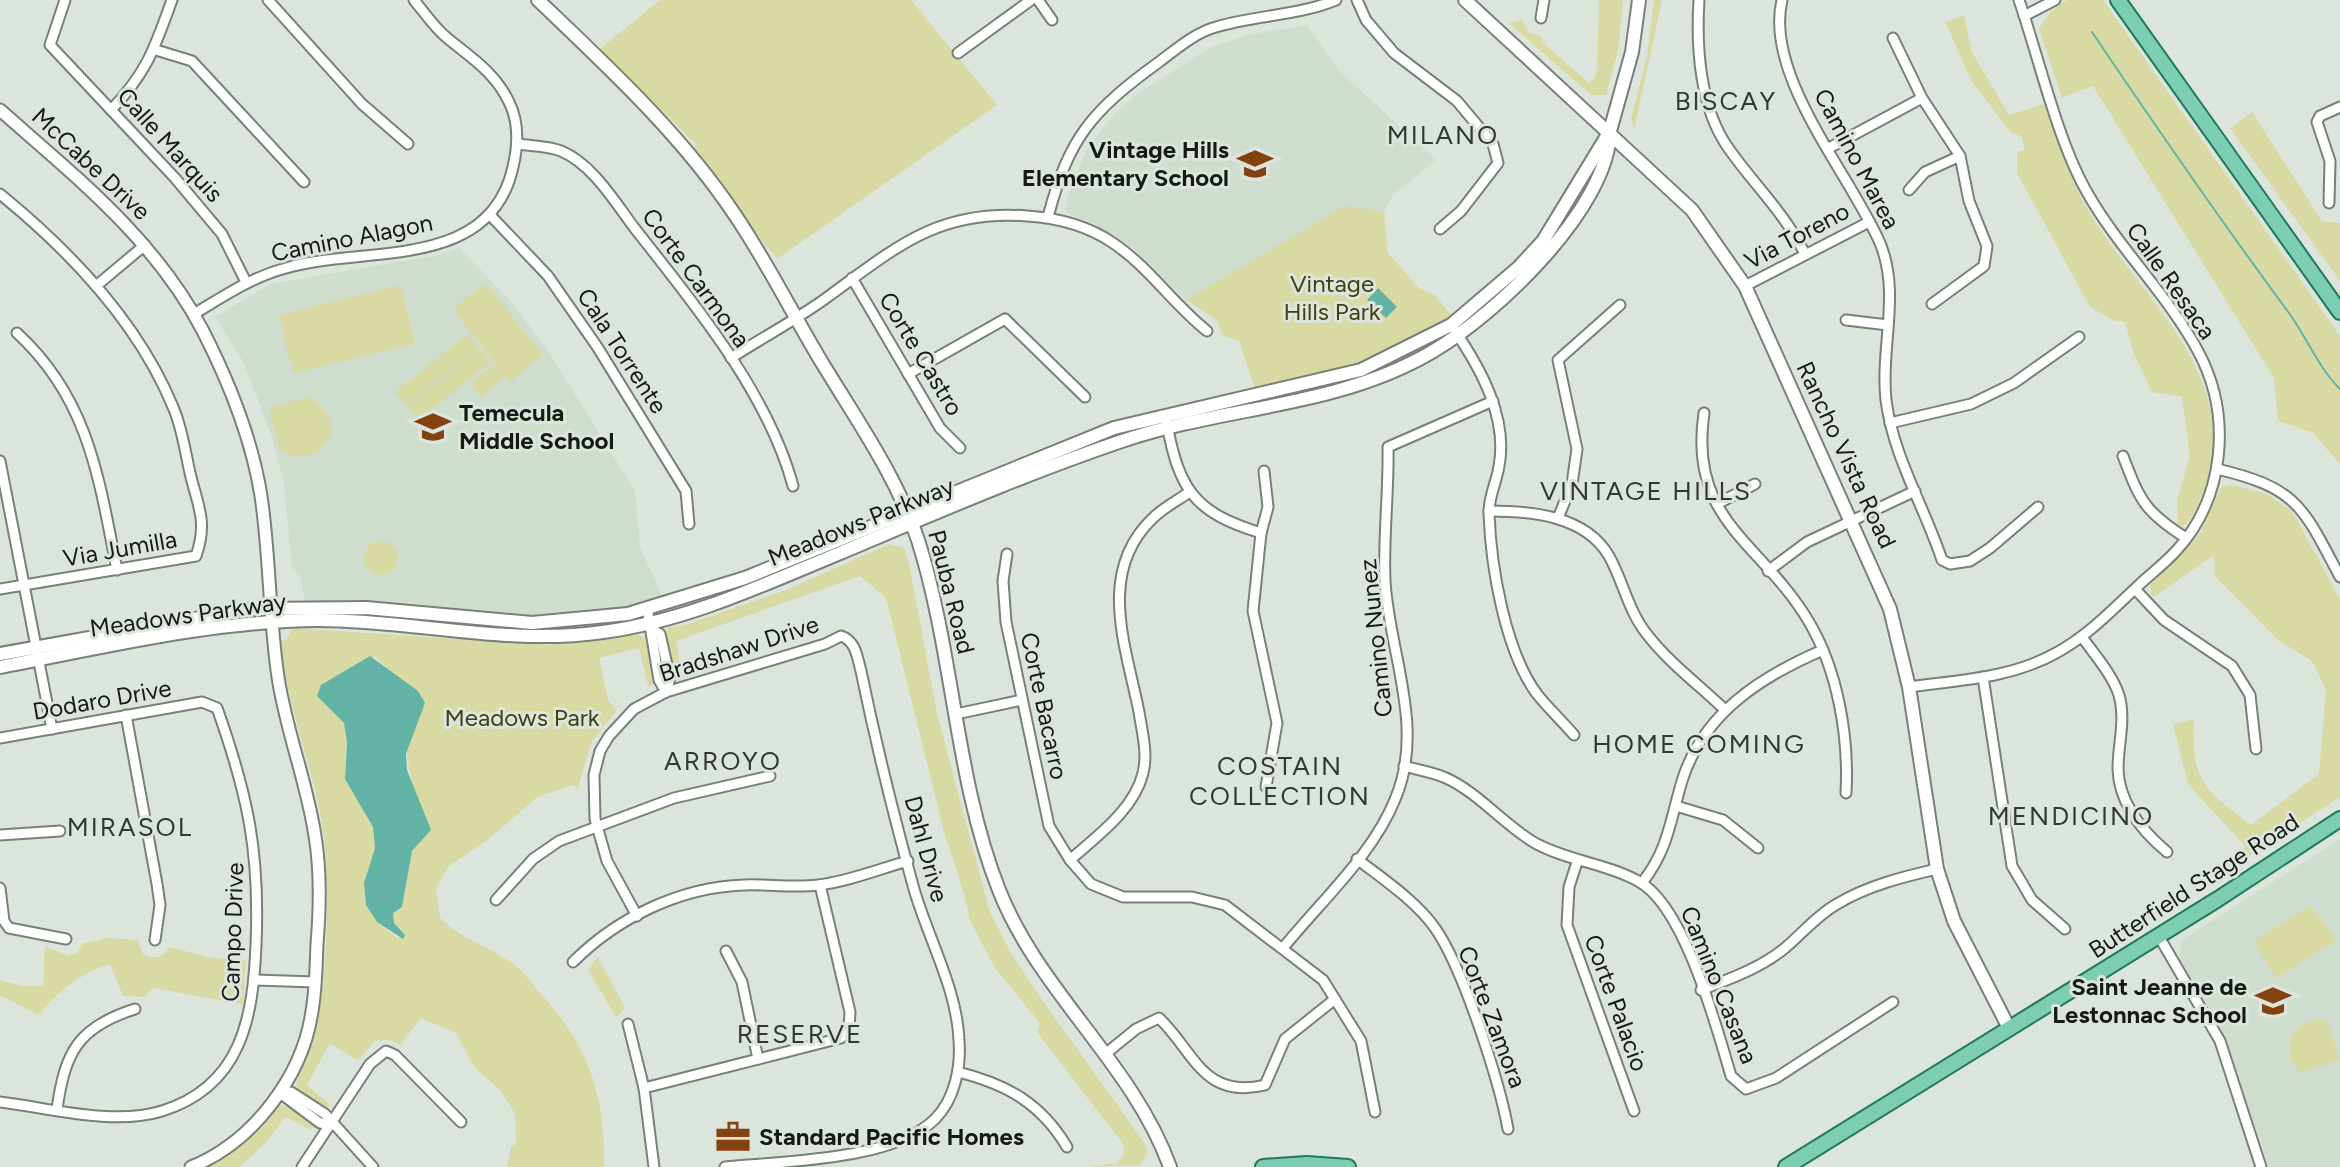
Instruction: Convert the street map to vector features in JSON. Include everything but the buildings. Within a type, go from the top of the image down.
[{"type":"main road","name":"Pauba Road","points":[[538,0],[668,130],[718,191],[881,458],[912,523],[928,576],[982,839],[1000,892],[1031,953],[1104,1055],[1148,1123],[1170,1167]]},
{"type":"main road","name":"Rancho Vista Road","points":[[1465,0],[1610,131],[1707,227],[1745,286],[1890,609],[1909,687],[1937,869],[1954,921],[2009,1028]]},
{"type":"main road","name":"Meadows Parkway","points":[[0,654],[37,653],[273,622],[364,622],[480,635],[530,636],[599,633],[651,626],[750,591],[912,523],[1142,434],[1347,390],[1393,372],[1497,305],[1561,236],[1587,197],[1609,152],[1610,131],[1632,52],[1639,0]]},
{"type":"main road","points":[[2118,0],[2338,303]]},
{"type":"main road","name":"Meadows Parkway","points":[[0,667],[37,653],[227,613],[272,608],[366,608],[481,621],[532,623],[597,619],[647,608],[745,578],[1086,438],[1139,420],[1343,377],[1454,330]]},
{"type":"main road","name":"Butterfield Stage Road","points":[[1786,1167],[2340,819]]},
{"type":"main road","points":[[1263,1167],[1307,1164],[1348,1167]]},
{"type":"street","name":"Calle Marquis","points":[[65,0],[50,45],[222,234],[246,282]]},
{"type":"street","points":[[111,110],[139,80],[156,50],[172,0]]},
{"type":"street","points":[[268,0],[362,104],[408,144]]},
{"type":"street","points":[[414,0],[444,35],[486,66],[510,103],[518,144]]},
{"type":"street","points":[[958,53],[1031,0]]},
{"type":"street","points":[[1038,0],[1052,20]]},
{"type":"street","points":[[1048,217],[1073,145],[1110,98],[1212,28],[1310,11],[1336,0]]},
{"type":"street","points":[[1357,0],[1366,20],[1394,53],[1457,101],[1493,144],[1498,163],[1461,211],[1440,229]]},
{"type":"street","points":[[1541,18],[1544,0]]},
{"type":"street","points":[[1699,0],[1697,29],[1708,110],[1727,147],[1787,219],[1805,254]]},
{"type":"street","name":"Camino Marea","points":[[1782,0],[1779,27],[1786,67],[1869,222],[1886,265],[1888,325],[1885,369],[1890,423],[1942,560],[1950,564],[1970,561],[2038,507]]},
{"type":"street","points":[[2019,0],[2024,16],[2055,0]]},
{"type":"street","name":"Calle Resaca","points":[[1909,687],[1983,677],[2036,663],[2082,637],[2186,538],[2211,491],[2217,469],[2220,441],[2218,412],[2204,364],[2185,330],[2086,191],[2070,155],[2024,16]]},
{"type":"street","points":[[1893,38],[1922,98],[1960,156],[1969,201],[1987,246],[1984,266],[1932,304]]},
{"type":"street","points":[[156,50],[192,61],[304,182]]},
{"type":"street","points":[[1829,148],[1922,98]]},
{"type":"street","points":[[2329,203],[2330,161],[2317,122],[2320,116],[2340,107]]},
{"type":"street","name":"McCabe Drive","points":[[0,110],[102,198],[145,245],[194,314],[229,387],[254,461],[265,527],[283,707],[317,846],[320,890],[315,982],[304,1041],[280,1093],[228,1146],[191,1167]]},
{"type":"street","name":"Camino Alagon","points":[[194,314],[246,282],[288,267],[419,248],[465,235],[491,216],[509,185],[518,144]]},
{"type":"street","name":"Corte Carmona","points":[[518,144],[561,151],[592,174],[693,303],[731,358],[785,455],[793,486]]},
{"type":"street","points":[[1909,190],[1925,172],[1960,156]]},
{"type":"street","points":[[0,194],[50,234],[96,286],[145,245]]},
{"type":"street","name":"Cala Torrente","points":[[491,216],[548,276],[598,348],[686,491],[689,524]]},
{"type":"street","points":[[731,358],[933,228],[968,216],[1048,217],[1080,225],[1112,242],[1140,263],[1186,315],[1207,331]]},
{"type":"street","name":"Via Toreno","points":[[1745,286],[1869,222]]},
{"type":"street","name":"Corte Castro","points":[[852,278],[940,428],[960,448]]},
{"type":"street","name":"Via Jumilla","points":[[0,589],[196,556],[204,531],[174,408],[140,344],[96,286]]},
{"type":"street","points":[[1558,518],[1572,484],[1577,449],[1558,360],[1620,305]]},
{"type":"street","points":[[908,374],[1005,319],[1085,397]]},
{"type":"street","points":[[1846,320],[1888,325]]},
{"type":"street","points":[[1454,330],[1493,401],[1501,431],[1500,464],[1489,511],[1501,600],[1513,648],[1536,693],[1574,735]]},
{"type":"street","points":[[17,333],[45,359],[70,398],[96,465],[117,570]]},
{"type":"street","points":[[1890,423],[1971,404],[2014,383],[2052,353],[2079,337]]},
{"type":"street","name":"Camino Nunez","points":[[1283,948],[1357,859],[1396,797],[1404,766],[1407,716],[1385,582],[1388,447],[1493,401]]},
{"type":"street","points":[[1704,413],[1699,444],[1703,476],[1717,504],[1738,538],[1809,621],[1823,650],[1837,693],[1848,763],[1846,793]]},
{"type":"street","points":[[1166,416],[1174,462],[1188,493],[1229,524],[1261,533]]},
{"type":"street","points":[[2123,456],[2139,498],[2159,521],[2186,538]]},
{"type":"street","points":[[0,461],[52,729]]},
{"type":"street","points":[[2217,469],[2271,484],[2297,503],[2310,520],[2340,577]]},
{"type":"street","points":[[1264,471],[1268,507],[1261,533],[1253,611],[1277,723],[1266,787]]},
{"type":"street","points":[[1717,504],[1755,484]]},
{"type":"street","points":[[1768,571],[1807,542],[1915,491]]},
{"type":"street","points":[[1070,860],[1122,811],[1143,773],[1145,746],[1118,618],[1118,584],[1128,549],[1153,518],[1188,493]]},
{"type":"street","points":[[1489,511],[1525,511],[1558,518],[1584,531],[1608,554],[1646,633],[1725,710]]},
{"type":"street","name":"Corte Bacarro","points":[[1007,554],[1003,581],[1006,622],[1022,700],[1049,826],[1070,860],[1091,884],[1123,897],[1192,897],[1225,905],[1323,980],[1361,1041],[1375,1112]]},
{"type":"street","points":[[2135,589],[2164,620],[2232,666],[2250,695],[2256,749]]},
{"type":"street","points":[[647,608],[651,626],[660,634],[670,678],[666,692]]},
{"type":"street","name":"Bradshaw Drive","points":[[637,916],[607,861],[596,826],[592,794],[600,751],[627,716],[666,692],[825,644],[841,636],[848,638]]},
{"type":"street","points":[[2082,637],[2119,694],[2123,729],[2118,770],[2126,804],[2146,835],[2167,852]]},
{"type":"street","name":"Dahl Drive","points":[[848,638],[853,644],[861,671],[908,861],[957,1015],[958,1072]]},
{"type":"street","points":[[1642,883],[1660,860],[1683,777],[1698,747],[1725,710],[1749,688],[1781,668],[1823,650]]},
{"type":"street","points":[[1983,677],[2012,866],[2032,900],[2065,929]]},
{"type":"street","points":[[956,714],[1022,700]]},
{"type":"street","name":"Dodaro Drive","points":[[0,738],[202,702],[210,704]]},
{"type":"street","name":"Campo Drive","points":[[0,1102],[136,1115],[162,1111],[186,1100],[223,1071],[239,1046],[252,1007],[255,980],[258,898],[254,839],[232,750],[217,708],[210,704]]},
{"type":"street","points":[[126,715],[159,895],[155,940]]},
{"type":"street","name":"Camino Casana","points":[[1404,766],[1446,778],[1534,842],[1577,862],[1614,869],[1642,883],[1662,900],[1678,924],[1731,1076],[1746,1089],[1776,1078],[1893,1002]]},
{"type":"street","points":[[496,900],[533,859],[559,841],[708,788],[770,776]]},
{"type":"street","points":[[1676,806],[1723,820],[1758,848]]},
{"type":"street","points":[[0,835],[60,831]]},
{"type":"street","name":"Corte Zamora","points":[[1357,859],[1435,928],[1456,969],[1502,1097],[1508,1129]]},
{"type":"street","points":[[573,962],[592,943],[637,916],[674,898],[707,888],[820,885],[908,861]]},
{"type":"street","name":"Corte Palacio","points":[[1577,862],[1569,887],[1567,925],[1634,1111]]},
{"type":"street","points":[[1701,990],[1746,971],[1784,949],[1814,918],[1838,903],[1864,890],[1937,869]]},
{"type":"street","points":[[644,1088],[841,1038],[849,1028],[850,1012],[820,885]]},
{"type":"street","points":[[0,888],[4,921],[9,928],[66,939]]},
{"type":"street","points":[[2158,935],[2220,1041],[2261,1167]]},
{"type":"street","points":[[726,951],[742,982],[758,1059]]},
{"type":"street","points":[[255,980],[315,982]]},
{"type":"street","points":[[1104,1055],[1136,1029],[1159,1018],[1200,1070],[1224,1085],[1246,1090],[1265,1085],[1285,1039],[1335,999]]},
{"type":"street","points":[[57,1109],[61,1079],[79,1041],[105,1018],[135,1009]]},
{"type":"street","points":[[628,1024],[644,1088],[654,1167]]},
{"type":"street","points":[[302,1167],[370,1064],[382,1053],[392,1052],[461,1122]]},
{"type":"street","points":[[725,1167],[868,1150],[895,1143],[916,1134],[936,1119],[950,1099],[958,1072],[1006,1088],[1033,1103],[1067,1147]]},
{"type":"street","points":[[280,1093],[291,1092],[325,1114],[332,1125],[358,1146],[373,1167]]},
{"type":"shaded area","name":"Vintage Hills Elementary School","points":[[1307,25],[1340,72],[1436,160],[1393,195],[1384,212],[1345,207],[1186,300],[1134,249],[1065,209],[1088,147],[1118,110],[1136,95],[1211,47],[1252,34]]},
{"type":"shaded area","name":"Temecula Middle School","points":[[459,248],[509,299],[547,349],[635,491],[640,546],[663,599],[594,613],[514,617],[343,601],[305,601],[300,575],[292,569],[284,483],[271,434],[242,360],[215,317],[271,284],[439,255]]},
{"type":"shaded area","name":"Saint Jeanne de Lestonnac School","points":[[2340,839],[2340,1167],[2269,1167],[2223,1031],[2179,957],[2182,940]]},
{"type":"green space","points":[[660,0],[911,0],[997,105],[777,259],[691,150],[697,145],[600,49]]},
{"type":"green space","points":[[1599,0],[1623,0],[1618,51],[1606,95],[1591,95],[1509,23],[1522,20],[1529,33],[1541,36],[1543,43],[1589,83],[1595,78],[1597,68]]},
{"type":"green space","points":[[1654,0],[1662,0],[1634,130],[1631,119],[1647,55]]},
{"type":"green space","points":[[2067,0],[2103,0],[2340,336],[2340,464],[2313,433],[2278,421],[2274,378],[2093,86],[2062,98],[2039,28],[2053,9]]},
{"type":"green space","points":[[1964,15],[1972,52],[2009,115],[2044,104],[2066,164],[2095,222],[2162,312],[2200,376],[2211,410],[2213,446],[2202,496],[2194,514],[2182,527],[2178,524],[2177,500],[2190,456],[2182,397],[2152,392],[2134,354],[2125,322],[2113,320],[2090,307],[2017,173],[2017,152],[2025,150],[2021,136],[2011,133],[1972,82],[1945,22]]},
{"type":"green space","points":[[2252,112],[2322,221],[2340,223],[2340,281],[2230,128]]},
{"type":"green space","name":"Vintage Hills Park","points":[[1345,206],[1384,212],[1388,253],[1419,288],[1435,295],[1451,315],[1382,354],[1333,371],[1256,391],[1239,341],[1222,335],[1217,320],[1186,300]]},
{"type":"green space","points":[[401,285],[415,344],[293,373],[279,315]]},
{"type":"green space","points":[[483,285],[488,286],[543,355],[510,382],[455,312],[455,307]]},
{"type":"green space","points":[[468,334],[479,348],[406,405],[395,392]]},
{"type":"green space","points":[[480,349],[491,362],[418,420],[408,406]]},
{"type":"green space","points":[[494,364],[505,378],[481,397],[470,383]]},
{"type":"green space","points":[[309,397],[324,410],[331,431],[315,454],[293,457],[280,450],[269,412],[273,406]]},
{"type":"green space","points":[[2229,484],[2267,494],[2292,511],[2340,599],[2340,797],[2208,883],[2245,846],[2188,784],[2173,724],[2194,719],[2198,771],[2212,792],[2251,825],[2319,774],[2326,690],[2312,661],[2278,640],[2215,576],[2214,555],[2154,597],[2151,594],[2150,585],[2201,532],[2221,488]]},
{"type":"green space","points":[[381,541],[393,546],[398,558],[393,570],[381,575],[369,570],[364,558],[369,546]]},
{"type":"green space","points":[[889,544],[904,548],[909,563],[937,714],[990,912],[1012,955],[1038,994],[1143,1141],[1148,1152],[1141,1165],[1087,1167],[1117,1163],[1124,1154],[1123,1144],[1037,1032],[1040,1023],[995,968],[969,919],[946,840],[886,598],[860,576],[676,641],[683,677],[677,678],[672,671],[665,634],[669,627],[685,625],[786,590]]},
{"type":"green space","name":"Meadows Park","points":[[293,628],[548,645],[636,633],[645,639],[656,684],[648,686],[639,648],[599,658],[608,700],[617,710],[591,743],[578,789],[572,785],[536,798],[489,839],[449,866],[436,888],[440,918],[516,966],[572,1034],[583,1053],[597,1095],[604,1141],[604,1167],[507,1167],[511,1147],[516,1143],[515,1114],[501,1091],[474,1067],[456,1033],[421,1018],[400,1045],[390,1040],[375,1041],[358,1061],[330,1043],[307,1085],[330,1105],[324,1109],[298,1092],[296,1078],[320,1007],[327,879],[319,806],[284,669],[280,641],[286,640]],"holes":[[[376,657],[389,671],[414,726],[407,753],[420,841],[412,851],[402,907],[393,912],[394,923],[402,931],[398,939],[377,922],[366,905],[364,883],[375,848],[373,827],[345,779],[347,732],[344,723],[320,699],[359,662]]]},
{"type":"green space","points":[[2311,906],[2337,940],[2276,978],[2254,941]]},
{"type":"green space","points":[[107,938],[138,940],[143,954],[151,957],[161,956],[169,947],[212,958],[246,960],[243,1004],[153,988],[144,997],[123,996],[110,964],[70,984],[38,1015],[0,995],[0,980],[22,986],[43,986],[45,946],[69,956],[77,953],[82,944]]},
{"type":"green space","points":[[598,957],[625,1008],[616,1017],[588,970]]},
{"type":"green space","points":[[2320,1019],[2327,1021],[2340,1060],[2300,1073],[2289,1057],[2290,1036],[2304,1023]]},
{"type":"green space","points":[[275,1106],[289,1106],[316,1123],[311,1130],[285,1117],[266,1143],[239,1167],[205,1167],[235,1147]]},
{"type":"water","points":[[1378,288],[1397,307],[1386,318],[1367,300]]},
{"type":"water","points":[[370,656],[418,691],[425,703],[406,754],[407,770],[431,830],[412,851],[402,907],[393,913],[394,923],[405,935],[403,939],[377,922],[366,905],[364,883],[375,848],[373,827],[345,779],[347,742],[344,723],[317,696],[321,685]]},
{"type":"waterway","points":[[2092,32],[2340,389]]},
{"type":"place","name":"Vintage Hills Elementary School","points":[[1255,164]]},
{"type":"place","name":"Temecula Middle School","points":[[433,427]]},
{"type":"place","name":"Saint Jeanne de Lestonnac School","points":[[2273,1001]]},
{"type":"place","name":"Standard Pacific Homes","points":[[733,1137]]},
{"type":"district","name":"BISCAY","points":[[1726,101]]},
{"type":"district","name":"MILANO","points":[[1443,135]]},
{"type":"district","name":"VINTAGE HILLS","points":[[1646,491]]},
{"type":"district","name":"HOME COMING","points":[[1699,744]]},
{"type":"district","name":"ARROYO","points":[[723,761]]},
{"type":"district","name":"COSTAIN COLLECTION","points":[[1280,781]]},
{"type":"district","name":"MENDICINO","points":[[2071,816]]},
{"type":"district","name":"MIRASOL","points":[[130,827]]},
{"type":"district","name":"RESERVE","points":[[800,1034]]}]
